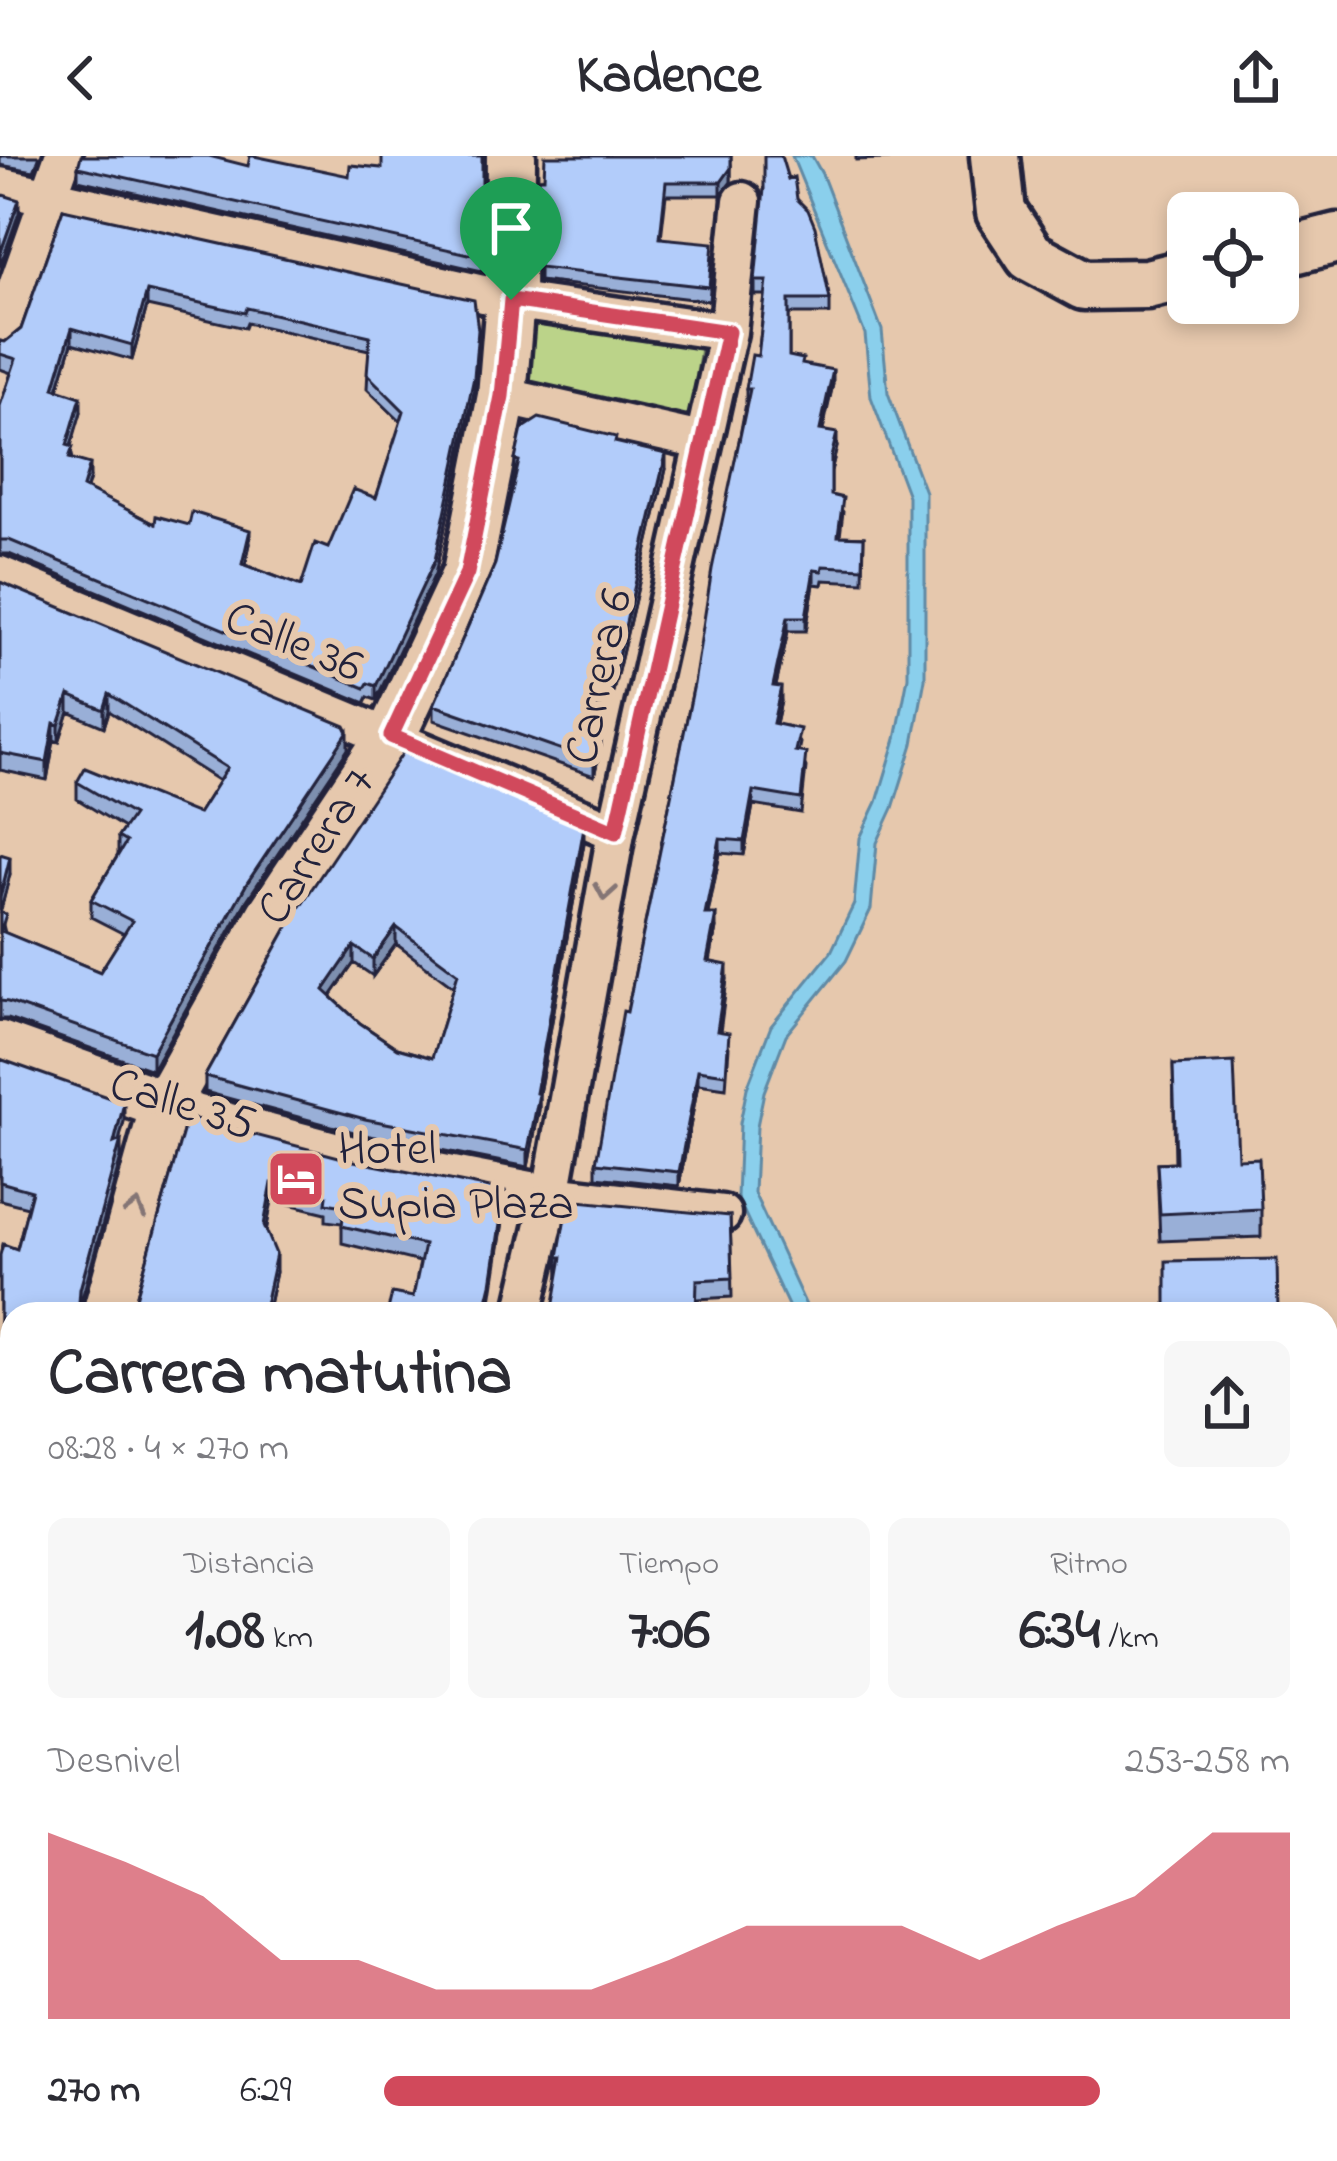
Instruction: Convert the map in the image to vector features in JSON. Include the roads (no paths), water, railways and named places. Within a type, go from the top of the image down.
[{"type":"main road","name":"Carrera 7","points":[[109,1302],[165,1105],[271,916],[391,736],[467,573],[502,396],[511,300],[511,156]]},
{"type":"main road","points":[[995,156],[1001,212],[1030,256],[1084,285],[1167,279]]},
{"type":"main road","points":[[1299,248],[1337,238]]},
{"type":"main road","name":"Calle 35","points":[[0,1046],[165,1105]]},
{"type":"street","points":[[0,334],[63,156]]},
{"type":"street","points":[[0,186],[511,300],[728,332]]},
{"type":"street","name":"Carrera 6","points":[[526,1302],[551,1194],[616,832],[728,332],[742,201]]},
{"type":"street","points":[[502,396],[701,441]]},
{"type":"street","name":"Calle 36","points":[[0,575],[616,832]]},
{"type":"street","name":"Calle 35","points":[[165,1105],[360,1157],[551,1194],[722,1214]]},
{"type":"water","points":[[792,156],[812,156],[822,174],[882,330],[888,393],[925,492],[925,679],[913,744],[877,843],[871,909],[846,961],[786,1035],[764,1092],[757,1126],[754,1193],[804,1302],[786,1302],[737,1197],[740,1123],[747,1088],[771,1026],[831,952],[854,904],[860,838],[877,802],[896,739],[908,677],[908,496],[871,397],[865,334]]},
{"type":"place","name":"Hotel Supia Plaza","points":[[296,1179]]}]
